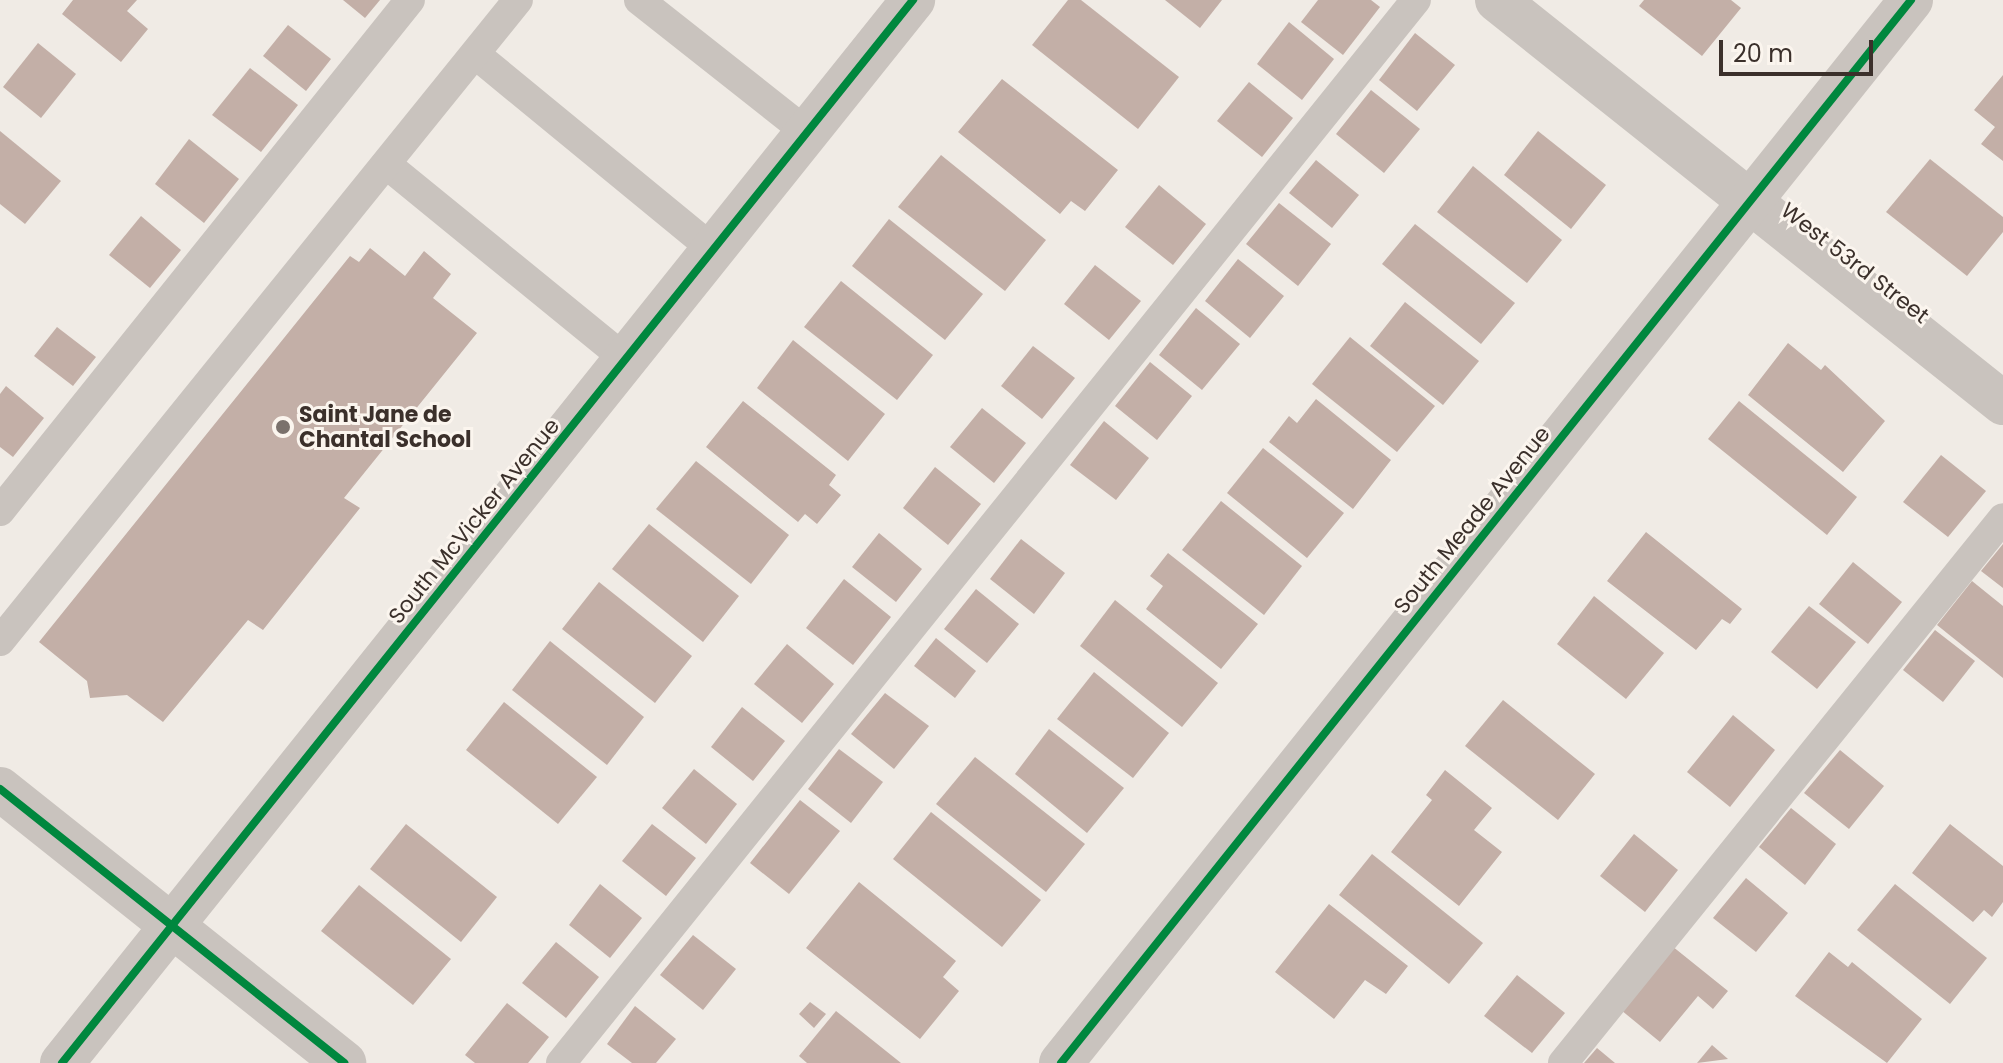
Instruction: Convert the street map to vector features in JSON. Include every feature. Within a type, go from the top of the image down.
[{"type":"street","name":"South McVicker Avenue","points":[[62,1063],[913,0]]},
{"type":"street","name":"West 53rd Street","points":[[1497,0],[2003,403]]},
{"type":"street","name":"South Meade Avenue","points":[[1061,1063],[1911,0]]},
{"type":"street","points":[[0,789],[344,1063]]},
{"type":"lane","points":[[0,511],[410,0]]},
{"type":"lane","points":[[0,641],[518,0]]},
{"type":"lane","points":[[639,0],[806,132]]},
{"type":"lane","points":[[561,1063],[1416,0]]},
{"type":"lane","points":[[475,54],[714,250]]},
{"type":"lane","points":[[381,170],[626,360]]},
{"type":"lane","points":[[1563,1063],[2003,518]]},
{"type":"building","points":[[73,0],[137,0],[127,11],[148,29],[121,62],[62,14]]},
{"type":"building","points":[[343,0],[380,0],[365,18]]},
{"type":"building","points":[[1068,0],[1081,0],[1179,77],[1138,129],[1032,45]]},
{"type":"building","points":[[1165,0],[1222,0],[1200,28]]},
{"type":"building","points":[[1318,0],[1371,0],[1380,7],[1343,55],[1301,22]]},
{"type":"building","points":[[1644,0],[1731,0],[1741,8],[1702,56],[1639,6]]},
{"type":"building","points":[[1289,22],[1334,59],[1302,100],[1257,64]]},
{"type":"building","points":[[288,25],[331,59],[306,91],[263,56]]},
{"type":"building","points":[[1415,33],[1455,65],[1417,111],[1379,80]]},
{"type":"building","points":[[38,43],[76,74],[41,118],[3,87]]},
{"type":"building","points":[[250,68],[298,105],[261,152],[212,115]]},
{"type":"building","points":[[2003,75],[2003,161],[1981,144],[1995,127],[1974,110]]},
{"type":"building","points":[[1002,79],[1118,170],[1085,211],[1071,201],[1060,214],[958,132]]},
{"type":"building","points":[[1249,82],[1293,118],[1262,157],[1217,121]]},
{"type":"building","points":[[1371,90],[1420,129],[1384,173],[1336,134]]},
{"type":"building","points":[[0,131],[61,181],[25,224],[0,204]]},
{"type":"building","points":[[1538,131],[1606,185],[1571,229],[1504,175]]},
{"type":"building","points":[[189,139],[239,179],[204,223],[155,184]]},
{"type":"building","points":[[941,155],[1046,240],[1005,291],[898,207]]},
{"type":"building","points":[[1930,159],[2003,217],[2003,232],[1967,276],[1886,212]]},
{"type":"building","points":[[1316,160],[1359,195],[1332,228],[1289,193]]},
{"type":"building","points":[[1473,166],[1562,240],[1527,283],[1437,212]]},
{"type":"building","points":[[1159,185],[1206,224],[1173,265],[1125,227]]},
{"type":"building","points":[[1279,203],[1331,244],[1298,286],[1246,244]]},
{"type":"building","points":[[141,216],[181,250],[150,288],[109,255]]},
{"type":"building","points":[[889,219],[983,294],[945,340],[852,266]]},
{"type":"building","points":[[1415,224],[1515,303],[1481,344],[1382,264]]},
{"type":"building","points":[[370,248],[405,276],[424,251],[451,274],[433,298],[477,333],[344,498],[360,508],[263,630],[248,620],[163,722],[127,695],[90,698],[87,681],[39,642],[350,256],[359,262]]},
{"type":"building","points":[[1238,259],[1284,296],[1250,338],[1205,301]]},
{"type":"building","points":[[1095,265],[1141,301],[1109,340],[1064,304]]},
{"type":"building","points":[[841,281],[933,355],[897,400],[804,327]]},
{"type":"building","points":[[1405,302],[1479,361],[1443,405],[1370,346]]},
{"type":"building","points":[[1196,308],[1240,344],[1202,390],[1159,355]]},
{"type":"building","points":[[57,327],[96,357],[73,386],[34,356]]},
{"type":"building","points":[[1350,337],[1435,406],[1397,452],[1312,384]]},
{"type":"building","points":[[793,340],[885,414],[848,461],[757,388]]},
{"type":"building","points":[[1788,343],[1821,370],[1825,365],[1885,421],[1843,472],[1748,395]]},
{"type":"building","points":[[1033,346],[1075,378],[1042,419],[1001,386]]},
{"type":"building","points":[[1150,362],[1192,396],[1157,440],[1115,406]]},
{"type":"building","points":[[6,386],[44,418],[13,457],[0,447],[0,394]]},
{"type":"building","points":[[1316,399],[1391,460],[1353,509],[1269,442],[1289,416],[1297,423]]},
{"type":"building","points":[[743,401],[836,475],[829,485],[841,495],[817,524],[805,514],[798,522],[706,447]]},
{"type":"building","points":[[1739,401],[1857,497],[1827,535],[1708,439]]},
{"type":"building","points":[[982,408],[1026,443],[994,483],[950,447]]},
{"type":"building","points":[[1104,421],[1149,458],[1116,500],[1070,465]]},
{"type":"building","points":[[1263,448],[1344,513],[1307,558],[1227,493]]},
{"type":"building","points":[[1941,455],[1986,491],[1948,537],[1903,502]]},
{"type":"building","points":[[696,461],[789,535],[751,584],[656,509]]},
{"type":"building","points":[[935,467],[981,504],[948,545],[903,508]]},
{"type":"building","points":[[1221,501],[1302,566],[1264,615],[1182,550]]},
{"type":"building","points":[[649,524],[739,596],[703,642],[612,569]]},
{"type":"building","points":[[1646,532],[1742,609],[1730,624],[1722,619],[1696,650],[1607,581]]},
{"type":"building","points":[[879,533],[922,569],[896,602],[852,567]]},
{"type":"building","points":[[1021,539],[1065,573],[1034,614],[990,579]]},
{"type":"building","points":[[2003,544],[2003,588],[1981,571]]},
{"type":"building","points":[[1168,553],[1258,624],[1221,669],[1146,609],[1163,586],[1150,576]]},
{"type":"building","points":[[1853,562],[1902,602],[1868,644],[1819,604]]},
{"type":"building","points":[[844,579],[891,617],[853,665],[806,628]]},
{"type":"building","points":[[1972,581],[2003,606],[2003,678],[1937,625]]},
{"type":"building","points":[[599,582],[692,656],[655,703],[562,629]]},
{"type":"building","points":[[976,589],[1019,624],[987,663],[944,629]]},
{"type":"building","points":[[1594,596],[1664,653],[1626,699],[1557,644]]},
{"type":"building","points":[[1115,600],[1218,683],[1182,727],[1080,646]]},
{"type":"building","points":[[1809,606],[1856,642],[1817,689],[1771,652]]},
{"type":"building","points":[[1935,630],[1975,661],[1943,702],[1903,670]]},
{"type":"building","points":[[936,638],[976,671],[955,698],[914,666]]},
{"type":"building","points":[[550,641],[644,717],[607,765],[512,690]]},
{"type":"building","points":[[787,644],[834,684],[802,723],[754,684]]},
{"type":"building","points":[[1094,672],[1169,733],[1133,778],[1057,719]]},
{"type":"building","points":[[885,693],[929,726],[894,769],[851,734]]},
{"type":"building","points":[[1503,700],[1595,774],[1558,820],[1465,746]]},
{"type":"building","points":[[504,702],[597,777],[558,824],[466,750]]},
{"type":"building","points":[[742,707],[785,741],[753,781],[711,747]]},
{"type":"building","points":[[1733,715],[1775,750],[1730,807],[1687,772]]},
{"type":"building","points":[[1049,729],[1124,788],[1087,833],[1015,774]]},
{"type":"building","points":[[839,749],[883,782],[851,823],[808,789]]},
{"type":"building","points":[[1840,750],[1884,786],[1849,829],[1804,793]]},
{"type":"building","points":[[975,757],[1085,844],[1046,892],[936,804]]},
{"type":"building","points":[[694,769],[737,804],[706,844],[662,808]]},
{"type":"building","points":[[1445,770],[1492,808],[1474,830],[1502,852],[1459,906],[1391,852],[1432,800],[1426,795]]},
{"type":"building","points":[[800,800],[840,831],[789,894],[750,863]]},
{"type":"building","points":[[1791,808],[1836,844],[1805,885],[1759,847]]},
{"type":"building","points":[[931,812],[1041,900],[1002,947],[893,859]]},
{"type":"building","points":[[406,824],[497,897],[461,942],[370,869]]},
{"type":"building","points":[[652,824],[696,858],[666,896],[622,861]]},
{"type":"building","points":[[1950,824],[2003,866],[2003,902],[1992,917],[1984,910],[1973,922],[1912,873]]},
{"type":"building","points":[[1634,834],[1678,870],[1645,912],[1600,876]]},
{"type":"building","points":[[1372,854],[1483,943],[1449,984],[1339,895]]},
{"type":"building","points":[[1746,878],[1788,913],[1756,952],[1713,918]]},
{"type":"building","points":[[859,882],[956,961],[943,977],[959,991],[920,1039],[806,948]]},
{"type":"building","points":[[600,884],[642,918],[610,958],[569,925]]},
{"type":"building","points":[[1895,884],[1987,958],[1950,1004],[1857,930]]},
{"type":"building","points":[[359,885],[451,959],[413,1005],[321,931]]},
{"type":"building","points":[[1329,904],[1408,966],[1386,994],[1365,980],[1334,1019],[1275,972]]},
{"type":"building","points":[[693,935],[736,969],[703,1010],[660,975]]},
{"type":"building","points":[[556,942],[599,977],[566,1018],[522,983]]},
{"type":"building","points":[[1672,946],[1728,991],[1713,1009],[1698,996],[1660,1042],[1621,1010]]},
{"type":"building","points":[[1829,952],[1848,967],[1852,962],[1922,1019],[1887,1063],[1795,996]]},
{"type":"building","points":[[1517,975],[1565,1013],[1532,1053],[1484,1016]]},
{"type":"building","points":[[810,1002],[826,1014],[814,1028],[799,1014]]},
{"type":"building","points":[[507,1003],[549,1037],[528,1063],[475,1063],[465,1055]]},
{"type":"building","points":[[635,1006],[676,1039],[656,1063],[632,1063],[607,1044]]},
{"type":"building","points":[[836,1011],[901,1063],[807,1063],[799,1056]]},
{"type":"building","points":[[1712,1045],[1728,1059],[1697,1063]]},
{"type":"building","points":[[1597,1048],[1615,1063],[1584,1063]]},
{"type":"cycle path","points":[[62,1063],[913,0]]},
{"type":"cycle path","points":[[1061,1063],[1911,0]]},
{"type":"cycle path","points":[[0,789],[344,1063]]},
{"type":"place","name":"Saint Jane de Chantal School","points":[[283,427]]}]
